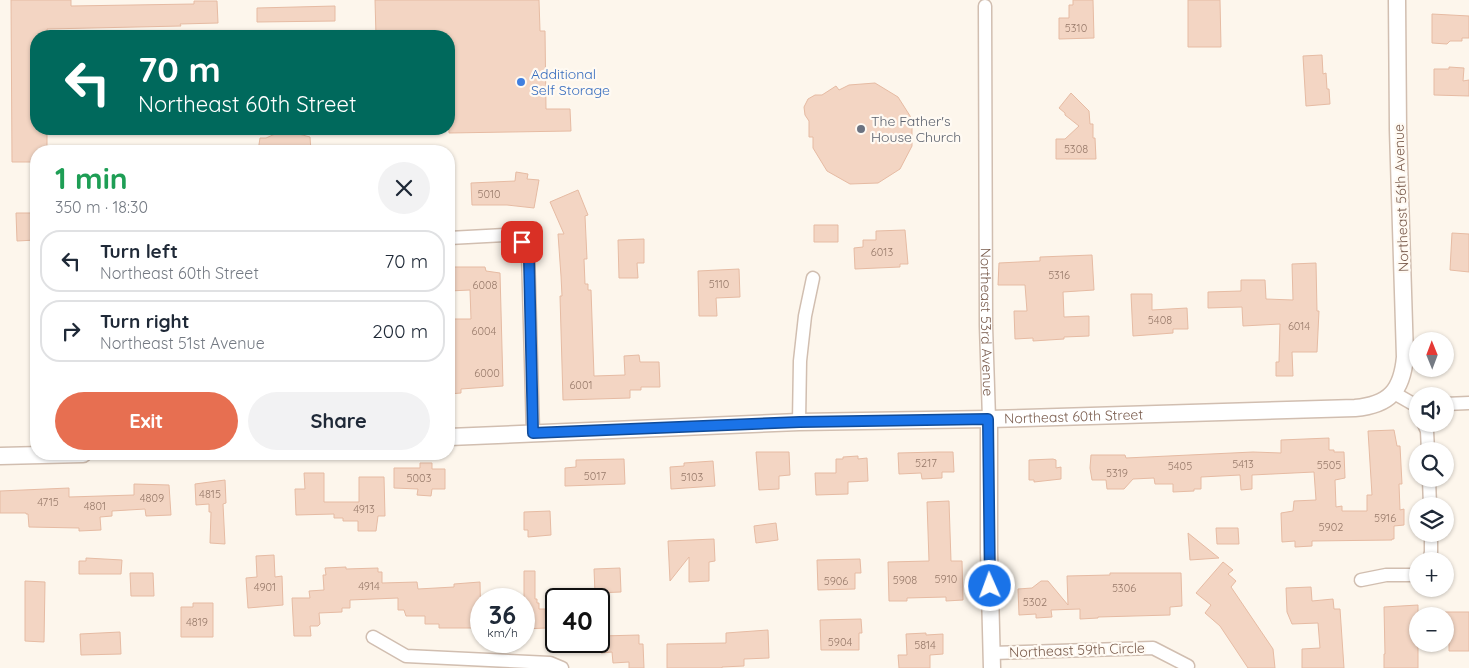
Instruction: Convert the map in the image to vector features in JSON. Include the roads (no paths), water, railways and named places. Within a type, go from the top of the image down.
[{"type":"street","name":"Northeast 56th Avenue","points":[[1394,393],[1404,373],[1405,357],[1398,130],[1397,0]]},
{"type":"street","name":"Northeast 53rd Avenue","points":[[985,6],[986,326],[992,660]]},
{"type":"street","points":[[455,238],[505,235],[522,242],[528,252],[533,433]]},
{"type":"street","points":[[800,422],[800,361],[805,316],[813,278]]},
{"type":"street","points":[[1394,393],[1409,401]]},
{"type":"street","name":"Northeast 60th Street","points":[[455,437],[800,422],[988,419],[1355,408],[1370,407],[1382,402],[1394,393]]},
{"type":"street","points":[[1454,404],[1469,403]]},
{"type":"street","points":[[0,456],[30,455]]},
{"type":"street","points":[[1361,580],[1386,575],[1409,574]]},
{"type":"street","points":[[373,637],[406,656],[550,663],[562,668]]},
{"type":"street","name":"Northeast 59th Circle","points":[[992,660],[1153,648],[1188,666]]},
{"type":"place","name":"Additional Self Storage","points":[[521,82]]},
{"type":"place","name":"The Father's House Church","points":[[861,129]]}]
